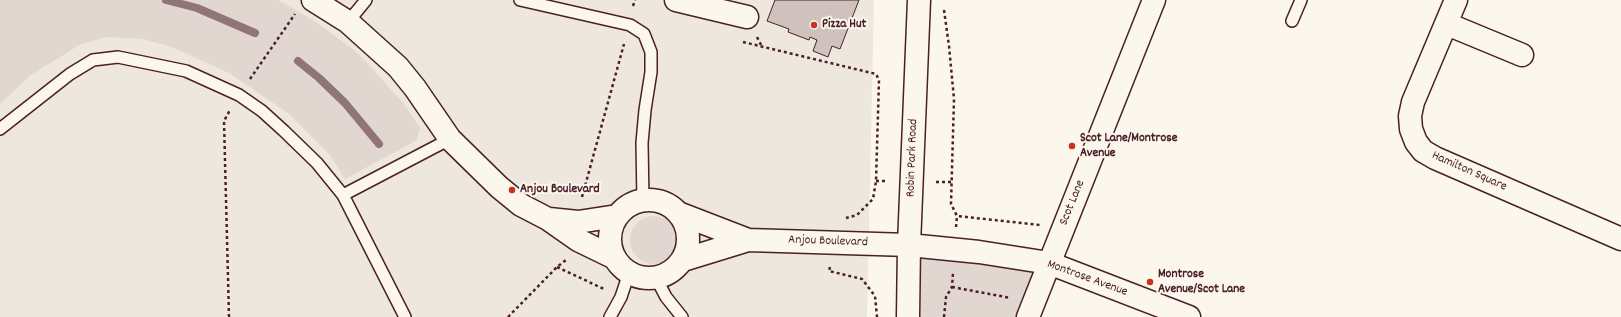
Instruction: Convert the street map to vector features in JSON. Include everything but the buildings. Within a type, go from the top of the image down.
[{"type":"street","points":[[676,0],[747,17]]},
{"type":"street","name":"Robin Park Road","points":[[908,317],[909,245],[919,0]]},
{"type":"street","name":"Scot Lane","points":[[1031,310],[1154,0]]},
{"type":"street","name":"Hamilton Square","points":[[1456,0],[1413,102],[1410,122],[1416,142],[1424,151],[1435,158],[1621,239]]},
{"type":"street","points":[[305,6],[348,22],[398,67],[415,88],[450,139],[499,187],[521,205],[548,219],[578,231],[622,265],[647,279],[656,278]]},
{"type":"street","points":[[1447,24],[1522,55]]},
{"type":"street","points":[[578,231],[617,216],[633,203],[643,201]]},
{"type":"street","name":"Anjou Boulevard","points":[[643,201],[656,201],[668,205],[678,213],[684,221],[689,241],[683,260],[676,268],[667,275],[656,278]]},
{"type":"street","name":"Anjou Boulevard","points":[[678,213],[748,240]]},
{"type":"street","points":[[617,216],[612,226],[610,236],[611,248],[622,265]]},
{"type":"street","name":"Anjou Boulevard","points":[[683,260],[748,240],[909,245]]},
{"type":"street","name":"Montrose Avenue","points":[[909,245],[979,252],[1049,264],[1189,317]]},
{"type":"lane","points":[[348,22],[366,0]]},
{"type":"lane","points":[[520,0],[630,25],[644,34],[651,52],[651,72],[645,110],[642,144],[643,201]]},
{"type":"lane","points":[[1292,21],[1301,0]]},
{"type":"lane","points":[[0,129],[70,74],[93,60],[118,57],[186,71],[239,95],[262,111],[290,136],[318,163],[343,195],[405,317]]},
{"type":"lane","points":[[343,195],[450,139]]},
{"type":"lane","points":[[610,317],[621,297],[622,265]]},
{"type":"lane","points":[[656,278],[666,298],[682,317]]},
{"type":"path","points":[[508,317],[557,267],[578,252],[578,231],[581,202],[630,25],[631,11],[635,0]]},
{"type":"path","points":[[229,317],[224,121],[239,95],[290,24],[305,6]]},
{"type":"path","points":[[944,8],[954,99],[951,204],[957,216],[1047,226],[1062,231]]},
{"type":"path","points":[[739,41],[876,74],[879,80],[876,181],[873,199],[858,215],[844,218]]},
{"type":"path","points":[[557,267],[621,297]]},
{"type":"path","points":[[830,271],[862,278],[875,296],[877,317]]},
{"type":"path","points":[[944,317],[946,297],[952,287],[1031,310]]},
{"type":"shaded area","points":[[0,0],[874,0],[867,317],[0,317]]},
{"type":"shaded area","points":[[0,0],[278,0],[313,20],[358,53],[404,104],[420,128],[417,140],[345,179],[330,155],[288,113],[229,73],[172,47],[142,39],[107,37],[81,44],[31,75],[0,104]]},
{"type":"shaded area","points":[[654,216],[663,218],[671,223],[676,231],[678,240],[676,249],[671,257],[663,262],[654,264],[645,262],[637,257],[632,249],[630,240],[632,231],[637,223],[645,218]]},
{"type":"shaded area","points":[[909,245],[1049,263],[1030,317],[910,317]]},
{"type":"waterway","points":[[166,0],[197,8],[255,33]]},
{"type":"waterway","points":[[298,61],[319,78],[345,103],[379,144]]},
{"type":"place","name":"Pizza Hut","points":[[814,25]]},
{"type":"place","name":"Scot Lane/Montrose Avenue","points":[[1072,146]]},
{"type":"place","name":"Anjou Boulevard","points":[[512,190]]},
{"type":"place","name":"Montrose Avenue/Scot Lane","points":[[1150,282]]}]
